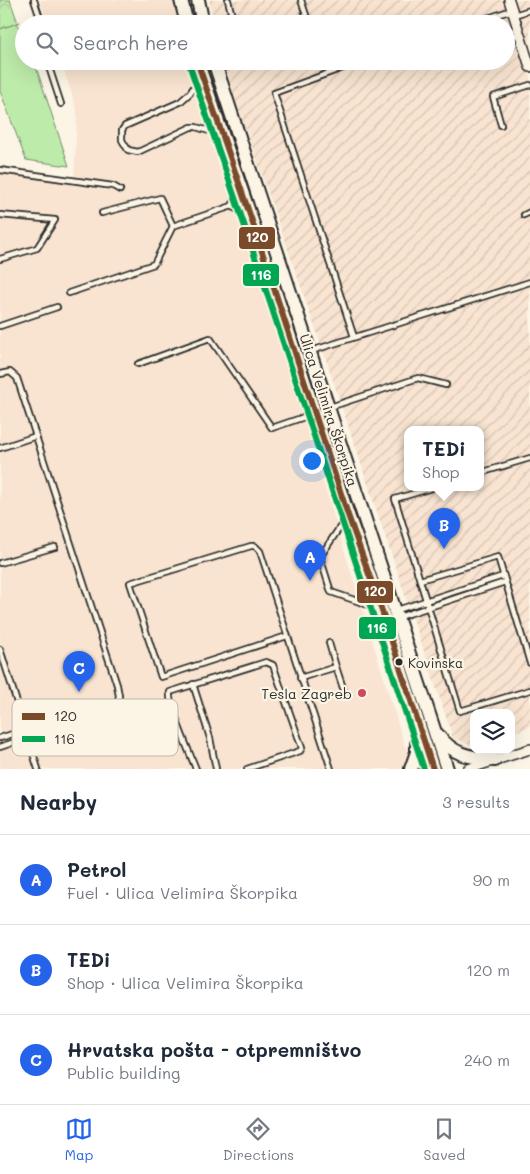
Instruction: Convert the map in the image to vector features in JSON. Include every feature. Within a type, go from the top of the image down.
[{"type":"main road","points":[[181,0],[185,15]]},
{"type":"main road","points":[[198,0],[201,15]]},
{"type":"main road","name":"Ulica Velimira Škorpika","points":[[200,70],[252,221],[348,515],[392,614],[417,717],[433,769]]},
{"type":"main road","name":"Ulica Velimira Škorpika","points":[[217,70],[310,351],[392,614],[447,769]]},
{"type":"main road","points":[[411,769],[417,752],[417,717]]},
{"type":"main road","points":[[434,731],[446,745],[457,753],[495,760]]},
{"type":"main road","points":[[482,769],[495,760]]},
{"type":"street","points":[[509,0],[513,13]]},
{"type":"street","points":[[515,19],[530,67]]},
{"type":"street","points":[[468,769],[530,749]]},
{"type":"lane","points":[[34,0],[39,15]]},
{"type":"lane","points":[[228,0],[232,15]]},
{"type":"lane","points":[[301,0],[306,15]]},
{"type":"lane","points":[[505,15],[530,10]]},
{"type":"lane","points":[[515,35],[520,34]]},
{"type":"lane","points":[[50,70],[61,104]]},
{"type":"lane","points":[[337,70],[274,93],[354,338]]},
{"type":"lane","points":[[202,75],[180,102],[125,126],[122,130],[122,140],[128,150],[138,152],[191,128],[207,130],[222,135]]},
{"type":"lane","points":[[501,125],[493,97],[530,85]]},
{"type":"lane","points":[[0,170],[112,186],[120,190]]},
{"type":"lane","points":[[69,293],[154,264],[173,226],[232,206],[240,188]]},
{"type":"lane","points":[[102,213],[160,198],[173,226]]},
{"type":"lane","points":[[232,206],[252,221]]},
{"type":"lane","points":[[524,215],[530,212]]},
{"type":"lane","points":[[0,215],[55,220],[37,248],[0,259]]},
{"type":"lane","points":[[310,351],[530,282]]},
{"type":"lane","points":[[0,326],[57,308]]},
{"type":"lane","points":[[138,364],[210,338],[272,428],[314,413]]},
{"type":"lane","points":[[0,374],[10,372],[17,378],[117,685],[118,699]]},
{"type":"lane","points":[[328,407],[418,378],[446,386]]},
{"type":"lane","points":[[0,448],[36,436]]},
{"type":"lane","points":[[484,472],[530,458]]},
{"type":"lane","points":[[422,491],[396,499],[460,711],[530,690]]},
{"type":"lane","points":[[348,515],[320,557],[331,592],[392,614],[428,607],[505,582]]},
{"type":"lane","points":[[287,636],[161,677],[130,583],[255,546],[260,551],[331,769]]},
{"type":"lane","points":[[0,563],[55,547]]},
{"type":"lane","points":[[420,580],[498,557],[530,663]]},
{"type":"lane","points":[[392,614],[426,600],[503,576]]},
{"type":"lane","points":[[329,643],[345,694]]},
{"type":"lane","points":[[0,649],[15,699]]},
{"type":"lane","points":[[170,699],[170,692],[193,684],[266,662],[273,665],[302,742],[302,748],[300,751],[247,769]]},
{"type":"lane","points":[[300,678],[336,667]]},
{"type":"lane","points":[[193,684],[210,738],[216,769]]},
{"type":"lane","points":[[178,720],[196,769]]},
{"type":"lane","points":[[0,738],[12,734]]},
{"type":"lane","points":[[0,748],[12,744]]},
{"type":"lane","points":[[34,756],[38,769]]},
{"type":"shaded area","points":[[40,0],[174,0],[178,15],[45,15]]},
{"type":"shaded area","points":[[209,0],[530,0],[530,727],[515,732],[515,709],[470,709],[470,745],[453,738],[320,342],[232,89],[227,70],[515,70],[515,15],[213,15]]},
{"type":"shaded area","points":[[64,70],[196,70],[412,769],[0,769],[0,173],[74,183],[77,111]]},
{"type":"green space","points":[[0,0],[10,0],[15,15],[15,24],[0,29]]},
{"type":"green space","points":[[15,24],[15,70],[37,70],[69,166],[26,160],[0,91],[0,29]]},
{"type":"transit line","name":"116","points":[[191,70],[244,224],[424,769]]},
{"type":"transit line","name":"120","points":[[200,70],[252,221],[348,515],[383,614],[433,769]]},
{"type":"place","name":"TEDi","points":[[444,549]]},
{"type":"place","name":"Petrol","points":[[310,581]]},
{"type":"place","name":"Kovinska","points":[[399,662]]},
{"type":"place","name":"Hrvatska pošta - otpremništvo","points":[[79,692]]},
{"type":"place","name":"Tesla Zagreb","points":[[362,693]]}]
